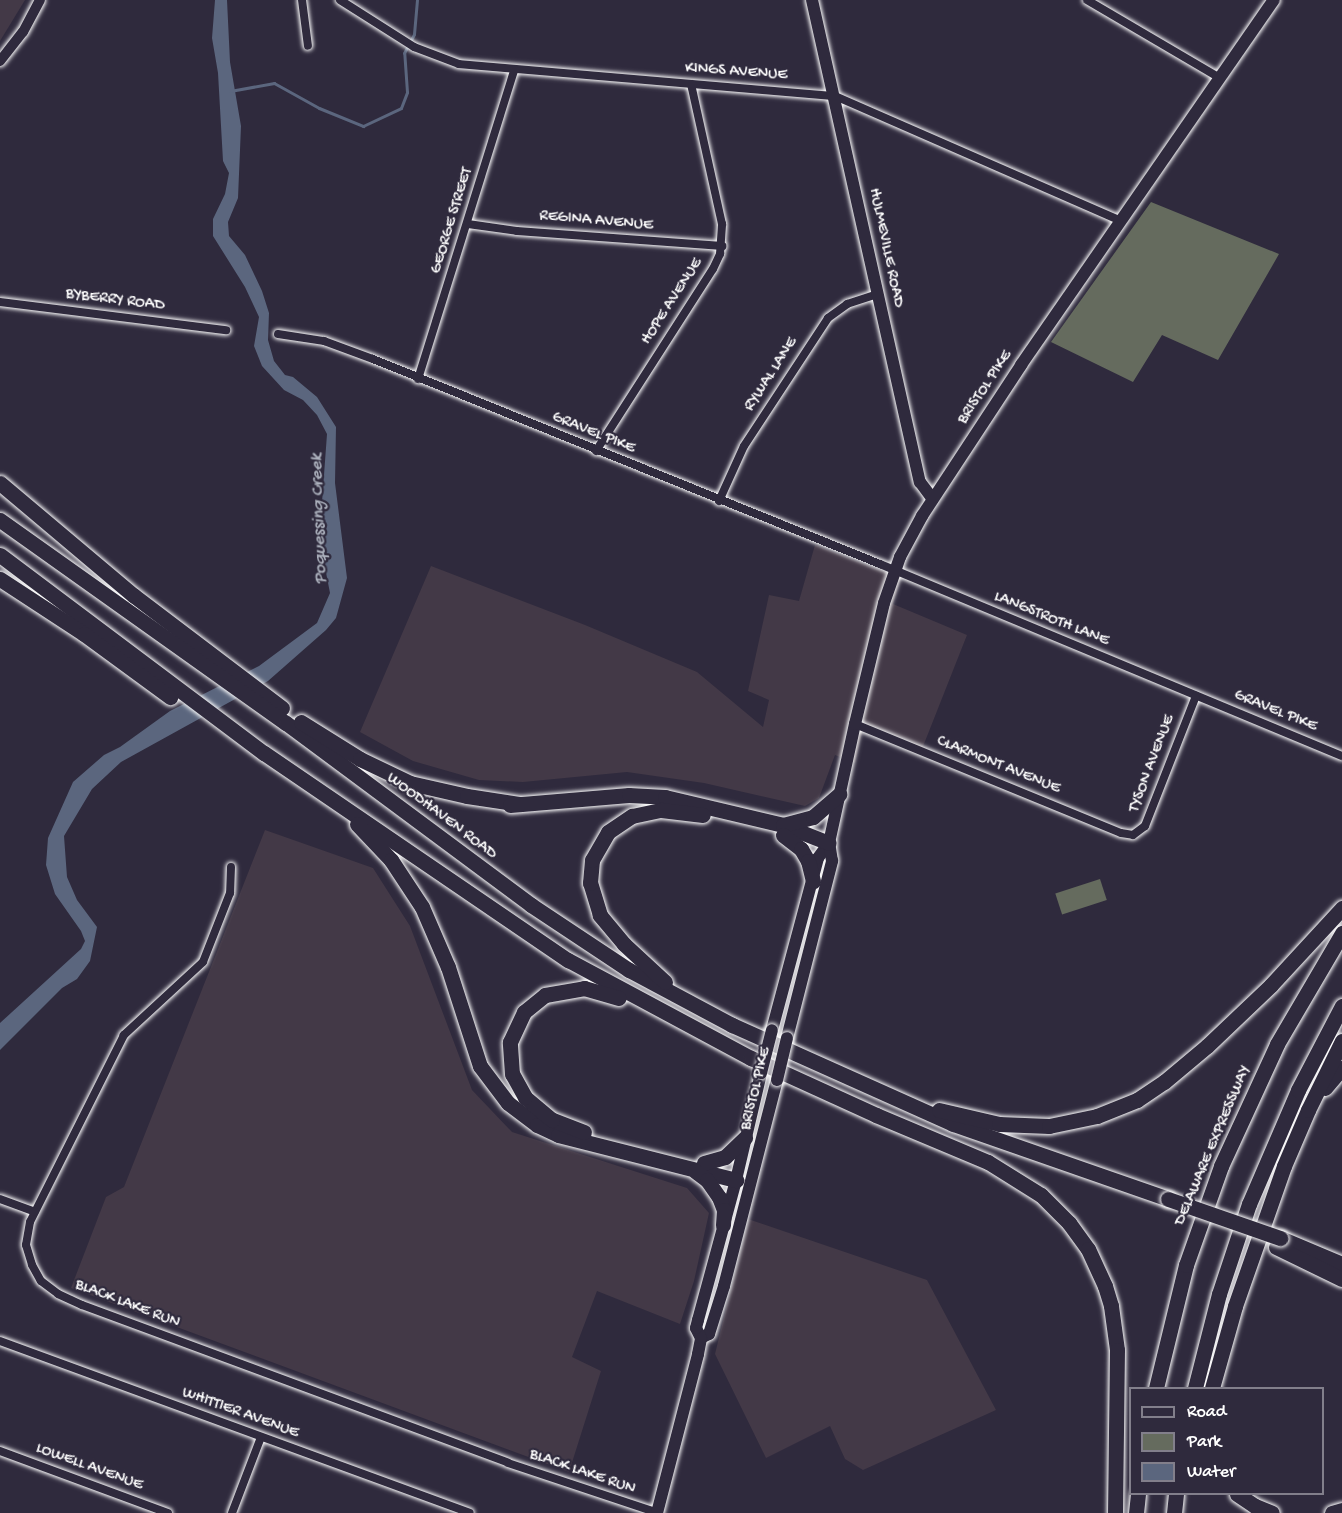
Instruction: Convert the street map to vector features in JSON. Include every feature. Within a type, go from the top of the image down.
[{"type":"highway","points":[[0,483],[227,675]]},
{"type":"highway","points":[[0,512],[57,560]]},
{"type":"highway","name":"WOODHAVEN ROAD","points":[[0,520],[227,675],[252,693],[286,723],[531,905],[629,970],[695,1007],[793,1054],[889,1094]]},
{"type":"highway","points":[[0,555],[183,700],[333,809],[390,865],[422,906]]},
{"type":"highway","points":[[0,579],[183,700]]},
{"type":"highway","points":[[252,693],[360,759],[410,783],[467,796],[520,804]]},
{"type":"highway","points":[[209,719],[264,753],[541,943],[600,979],[819,1089],[1003,1169],[1041,1195],[1080,1237],[1105,1286],[1116,1331],[1115,1513]]},
{"type":"highway","points":[[286,723],[369,771],[404,786],[468,803],[520,804],[652,795],[687,801],[829,843]]},
{"type":"highway","points":[[264,753],[358,825],[391,860],[422,906],[442,950],[480,1066],[508,1103],[537,1125],[558,1135],[742,1177]]},
{"type":"highway","points":[[695,1007],[643,963],[616,936],[600,915],[591,891],[590,875],[598,845],[619,823],[640,813],[662,810],[686,811],[783,830],[813,817],[839,794]]},
{"type":"highway","points":[[783,830],[801,849],[808,861],[813,880]]},
{"type":"highway","points":[[889,1094],[999,1124],[1049,1125],[1097,1116],[1119,1108],[1149,1093],[1207,1046],[1270,985],[1342,908]]},
{"type":"highway","name":"DELAWARE EXPRESSWAY","points":[[1156,1387],[1186,1265],[1221,1166],[1277,1044],[1342,933]]},
{"type":"highway","points":[[687,1024],[592,990],[574,988],[552,992],[534,1002],[515,1025],[508,1050],[510,1067],[515,1082],[525,1097],[538,1110],[559,1124],[700,1167],[725,1157],[745,1138]]},
{"type":"highway","points":[[1195,1387],[1216,1304],[1249,1204],[1298,1090],[1342,1006]]},
{"type":"highway","points":[[1213,1387],[1250,1261],[1299,1129],[1342,1041]]},
{"type":"highway","points":[[1299,1129],[1327,1084],[1342,1068]]},
{"type":"highway","points":[[819,1089],[1342,1264]]},
{"type":"highway","points":[[889,1094],[976,1133],[1167,1204]]},
{"type":"highway","points":[[700,1167],[720,1197],[724,1210],[723,1226]]},
{"type":"highway","points":[[1278,1242],[1342,1279]]},
{"type":"highway","points":[[1136,1513],[1138,1495]]},
{"type":"highway","points":[[1174,1513],[1176,1495]]},
{"type":"highway","points":[[1238,1495],[1255,1506],[1272,1513]]},
{"type":"highway","points":[[1332,1513],[1342,1510]]},
{"type":"main road","name":"HULMEVILLE ROAD","points":[[812,0],[920,482],[933,499]]},
{"type":"main road","name":"BRISTOL PIKE","points":[[657,1513],[701,1338],[696,1328],[723,1226],[777,1080],[832,861],[829,843],[855,724],[882,611],[895,571],[933,499],[1021,365],[1274,0]]},
{"type":"main road","name":"BRISTOL PIKE","points":[[701,1338],[710,1334],[742,1177],[745,1138],[772,1030],[818,858],[829,843]]},
{"type":"street","points":[[0,61],[23,32],[40,0]]},
{"type":"street","points":[[302,0],[308,46]]},
{"type":"street","name":"KINGS AVENUE","points":[[340,0],[414,47],[459,64],[835,96],[1121,221]]},
{"type":"street","points":[[1086,0],[1220,78]]},
{"type":"street","name":"GEORGE STREET","points":[[418,379],[514,70]]},
{"type":"street","name":"HOPE AVENUE","points":[[596,451],[714,269],[722,246],[722,224],[691,84]]},
{"type":"street","name":"REGINA AVENUE","points":[[468,224],[517,231],[722,246]]},
{"type":"street","name":"RYWAL LANE","points":[[719,501],[744,446],[828,318],[847,304],[878,294]]},
{"type":"street","name":"BYBERRY ROAD","points":[[0,302],[226,330]]},
{"type":"street","name":"GRAVEL PIKE","points":[[278,334],[324,341],[895,571]]},
{"type":"street","name":"LANGSTROTH LANE","points":[[895,571],[1196,696]]},
{"type":"street","name":"GRAVEL PIKE","points":[[1196,696],[1342,756]]},
{"type":"street","name":"TYSON AVENUE","points":[[1130,835],[1137,834],[1145,825],[1196,696]]},
{"type":"street","name":"CLARMONT AVENUE","points":[[855,724],[1130,835]]},
{"type":"street","name":"BLACK LAKE RUN","points":[[231,867],[230,893],[203,962],[124,1035],[30,1222],[26,1245],[32,1265],[41,1281],[58,1294],[498,1459],[657,1513]]},
{"type":"street","points":[[0,1199],[35,1212]]},
{"type":"street","name":"WHITTIER AVENUE","points":[[0,1341],[470,1513]]},
{"type":"street","points":[[232,1513],[261,1437]]},
{"type":"street","name":"LOWELL AVENUE","points":[[0,1451],[168,1513]]},
{"type":"shaded area","points":[[0,0],[25,0],[0,41]]},
{"type":"shaded area","points":[[815,545],[901,578],[893,604],[967,635],[922,749],[864,725],[855,763],[835,755],[819,798],[805,806],[704,783],[627,772],[523,782],[479,780],[413,761],[360,732],[431,566],[585,625],[697,672],[763,727],[769,700],[748,691],[769,595],[799,601]]},
{"type":"shaded area","points":[[265,830],[373,868],[410,926],[472,1090],[512,1132],[687,1188],[709,1213],[694,1281],[680,1324],[597,1291],[572,1357],[601,1371],[569,1472],[71,1288],[106,1197],[124,1187]]},
{"type":"shaded area","points":[[748,1219],[927,1280],[996,1410],[863,1470],[845,1459],[830,1426],[766,1458],[715,1354]]},
{"type":"green space","points":[[1151,202],[1279,254],[1218,360],[1162,335],[1133,382],[1051,342]]},
{"type":"green space","points":[[1100,879],[1107,900],[1062,914],[1055,894]]},
{"type":"water","points":[[215,0],[227,0],[230,62],[241,126],[238,198],[228,222],[229,236],[245,255],[262,291],[269,313],[268,340],[274,361],[285,375],[293,377],[317,397],[336,427],[335,483],[347,578],[336,618],[326,630],[268,681],[121,762],[92,789],[64,836],[67,877],[77,900],[97,927],[90,961],[77,979],[62,988],[0,1050],[0,1023],[81,949],[85,941],[81,931],[55,894],[46,865],[48,838],[73,782],[104,755],[120,747],[170,711],[259,666],[317,623],[330,593],[322,552],[322,502],[327,434],[317,415],[303,400],[284,390],[262,366],[254,346],[259,317],[245,287],[213,236],[213,219],[225,194],[229,173],[223,161],[218,73],[212,38]]},
{"type":"waterway","points":[[230,91],[274,83],[319,108],[363,126],[401,108],[407,92],[404,53],[414,34],[417,0]]},
{"type":"water label","name":"Poquessing Creek","points":[[320,519]]}]
